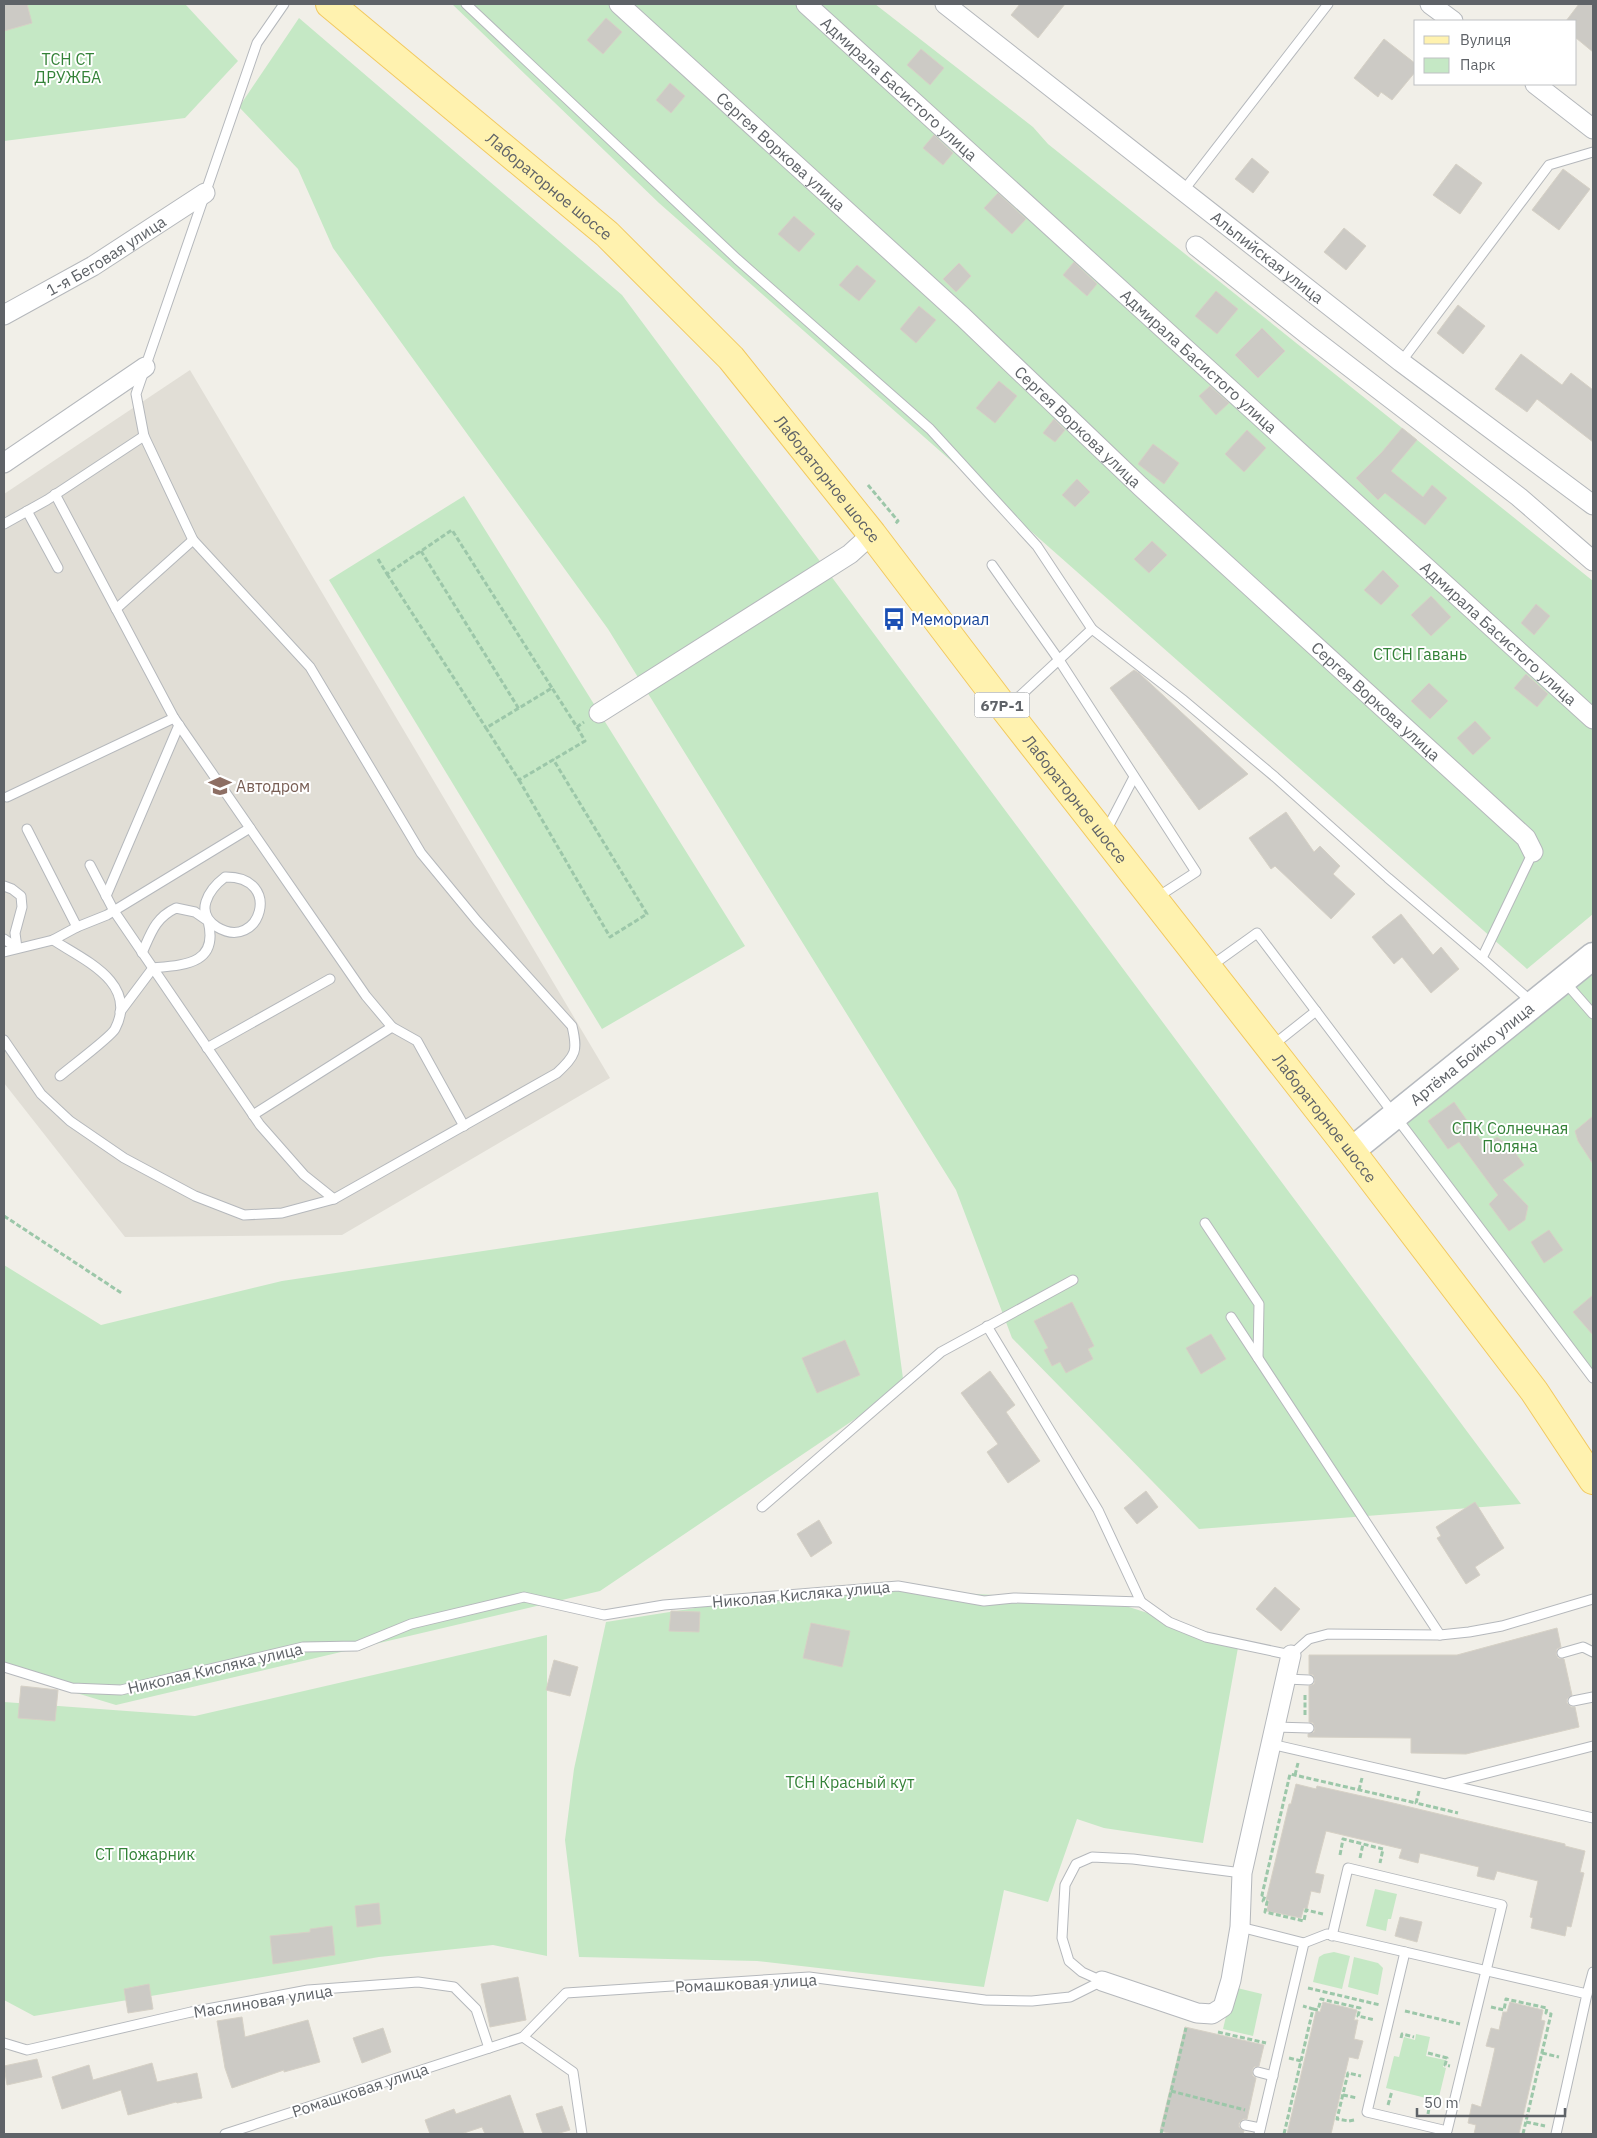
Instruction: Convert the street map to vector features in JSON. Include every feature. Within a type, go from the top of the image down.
[{"type":"main road","name":"Лабораторное шоссе","points":[[340,7],[608,234],[731,358],[872,534],[1006,710],[1351,1151],[1534,1392],[1593,1480]]},
{"type":"main road","name":"Артёма Бойко улица","points":[[1351,1151],[1593,956]]},
{"type":"street","name":"Сергея Воркова улица","points":[[619,4],[956,310],[1140,486],[1526,838],[1533,852]]},
{"type":"street","name":"Адмирала Басистого улица","points":[[806,4],[1593,719]]},
{"type":"street","name":"Альпийская улица","points":[[945,4],[1401,362],[1593,505]]},
{"type":"street","points":[[1430,4],[1452,20]]},
{"type":"street","points":[[1535,85],[1593,129]]},
{"type":"street","name":"1-я Беговая улица","points":[[4,315],[93,266],[205,193]]},
{"type":"street","points":[[1196,246],[1518,497],[1593,561]]},
{"type":"street","points":[[4,464],[145,367]]},
{"type":"street","points":[[599,712],[850,554],[872,534]]},
{"type":"street","points":[[1102,1981],[1197,2013],[1212,2014],[1224,2007],[1231,1980],[1240,1927],[1242,1872],[1291,1655]]},
{"type":"lane","points":[[4,1040],[41,1094],[70,1122],[124,1158],[195,1196],[244,1215],[282,1213],[334,1199],[557,1073],[570,1061],[576,1046],[572,1026],[477,922],[421,854],[310,667],[193,540],[144,436],[136,394],[257,43],[284,4]]},
{"type":"lane","points":[[466,4],[737,259],[930,429],[1037,546],[1092,629],[1182,699],[1275,777],[1534,1005]]},
{"type":"lane","points":[[1184,190],[1328,4]]},
{"type":"lane","points":[[1401,362],[1548,165],[1593,152]]},
{"type":"lane","points":[[4,524],[28,511],[144,436]]},
{"type":"lane","points":[[55,494],[176,721],[366,996],[392,1028],[417,1041],[464,1126]]},
{"type":"lane","points":[[28,511],[58,568]]},
{"type":"lane","points":[[116,609],[193,540]]},
{"type":"lane","points":[[992,565],[1059,660],[1196,872],[1154,900]]},
{"type":"lane","points":[[1006,710],[1092,629]]},
{"type":"lane","points":[[7,797],[176,721]]},
{"type":"lane","points":[[106,896],[176,721]]},
{"type":"lane","points":[[1104,835],[1134,777]]},
{"type":"lane","points":[[4,952],[53,940],[114,911],[250,828]]},
{"type":"lane","points":[[27,829],[77,927]]},
{"type":"lane","points":[[1482,958],[1533,852]]},
{"type":"lane","points":[[90,864],[114,911],[253,1115],[304,1175],[334,1199]]},
{"type":"lane","points":[[120,1012],[153,968],[190,963],[203,956],[210,945],[211,933],[208,921],[205,912],[207,898],[214,886],[225,878],[237,877],[250,882],[259,893],[261,909],[256,920],[246,930],[235,933],[220,928],[208,921],[195,912],[176,908],[163,914],[142,953]]},
{"type":"lane","points":[[4,886],[21,896],[22,907],[15,933],[17,948]]},
{"type":"lane","points":[[1208,968],[1257,932],[1593,1378]]},
{"type":"lane","points":[[4,939],[17,948]]},
{"type":"lane","points":[[53,940],[103,971],[119,992],[120,1012],[115,1030],[60,1076]]},
{"type":"lane","points":[[207,1048],[330,979]]},
{"type":"lane","points":[[1564,980],[1593,1014]]},
{"type":"lane","points":[[1270,1048],[1316,1011]]},
{"type":"lane","points":[[253,1115],[392,1028]]},
{"type":"lane","points":[[1205,1223],[1259,1304],[1258,1358]]},
{"type":"lane","points":[[762,1507],[941,1352],[1073,1280]]},
{"type":"lane","points":[[1231,1317],[1440,1635]]},
{"type":"lane","points":[[988,1326],[1098,1510],[1141,1602],[1168,1622],[1206,1638],[1291,1655],[1309,1639],[1328,1634],[1440,1635],[1502,1626],[1593,1599]]},
{"type":"lane","name":"Николая Кисляка улица","points":[[4,1667],[72,1688],[122,1690],[303,1647],[357,1646],[411,1624],[524,1597],[604,1615],[664,1605],[898,1586],[984,1601],[1014,1598],[1141,1602]]},
{"type":"lane","points":[[1562,1653],[1583,1647],[1593,1652]]},
{"type":"lane","points":[[1286,1679],[1309,1680]]},
{"type":"lane","points":[[1574,1701],[1593,1697]]},
{"type":"lane","points":[[1273,1735],[1308,1728]]},
{"type":"lane","points":[[1273,1735],[1447,1784],[1593,1818]]},
{"type":"lane","points":[[1447,1784],[1593,1746]]},
{"type":"lane","points":[[1102,1981],[1082,1972],[1070,1961],[1062,1938],[1066,1885],[1076,1864],[1092,1857],[1133,1859],[1242,1872]]},
{"type":"lane","points":[[1332,1936],[1348,1868],[1502,1905],[1447,2131],[1367,2112],[1405,1952]]},
{"type":"lane","points":[[1240,1927],[1304,1943],[1327,1934],[1587,1994]]},
{"type":"lane","points":[[1245,2124],[1260,2131],[1304,1943]]},
{"type":"lane","points":[[1556,2134],[1593,1972]]},
{"type":"lane","name":"Ромашковая улица","points":[[225,2134],[523,2037],[566,1993],[809,1977],[986,2000],[1032,2001],[1070,1997],[1102,1981]]},
{"type":"lane","name":"Маслиновая улица","points":[[4,2043],[27,2050],[191,2012],[308,1990],[418,1982],[454,1987],[476,2009],[489,2048]]},
{"type":"lane","points":[[523,2037],[573,2072],[582,2134]]},
{"type":"lane","points":[[1258,2072],[1273,2076]]},
{"type":"path","points":[[387,574],[452,530],[584,741],[519,780]]},
{"type":"path","points":[[421,551],[519,709]]},
{"type":"path","points":[[378,559],[519,780],[610,937],[647,914],[553,759]]},
{"type":"path","points":[[486,728],[552,688]]},
{"type":"path","points":[[576,727],[599,712]]},
{"type":"path","points":[[4,1216],[122,1294]]},
{"type":"path","points":[[1325,1915],[1306,1910],[1304,1921],[1265,1912],[1267,1902],[1264,1901],[1265,1896],[1262,1895],[1290,1774],[1458,1813]]},
{"type":"path","points":[[1416,1803],[1421,1785]]},
{"type":"path","points":[[1338,1864],[1343,1840],[1383,1849],[1381,1865],[1373,1863]]},
{"type":"path","points":[[1359,1860],[1363,1844]]},
{"type":"path","points":[[1340,1855],[1346,1856]]},
{"type":"path","points":[[1353,1858],[1366,1861]]},
{"type":"path","points":[[1324,1920],[1327,1906]]},
{"type":"path","points":[[1302,1997],[1300,2006],[1318,2010],[1321,1999],[1360,2008],[1358,2016],[1378,2021],[1384,1997]]},
{"type":"path","points":[[1489,2015],[1491,2007],[1504,2010],[1506,1999],[1546,2008],[1546,2013],[1552,2014],[1523,2134]]},
{"type":"path","points":[[1284,2134],[1313,2009]]},
{"type":"path","points":[[1161,2134],[1186,2024]]},
{"type":"path","points":[[1213,2031],[1290,2048],[1286,2068]]},
{"type":"path","points":[[1542,2053],[1562,2058]]},
{"type":"path","points":[[1288,2058],[1301,2061]]},
{"type":"path","points":[[1364,2077],[1348,2073],[1338,2119],[1349,2122],[1354,2120],[1364,2122]]},
{"type":"path","points":[[1171,2091],[1245,2110]]},
{"type":"path","points":[[1358,2106],[1361,2092]]},
{"type":"path","points":[[1343,2095],[1360,2099]]},
{"type":"path","points":[[1354,2120],[1356,2113]]},
{"type":"path","points":[[1545,2134],[1548,2118]]},
{"type":"path","points":[[1526,2122],[1546,2127]]},
{"type":"shaded area","name":"Автодром","points":[[190,370],[610,1078],[342,1235],[125,1237],[4,1083],[4,494]]},
{"type":"green space","name":"ТСН СТ ДРУЖБА","points":[[4,4],[185,4],[238,61],[185,118],[4,141]]},
{"type":"green space","name":"СТСН Гавань","points":[[452,4],[875,4],[1033,127],[1048,144],[1593,581],[1593,914],[1527,969],[659,203]]},
{"type":"green space","points":[[299,18],[622,295],[1521,1504],[1199,1529],[1012,1338],[956,1190],[608,629],[333,248],[298,169],[239,107]]},
{"type":"green space","points":[[464,496],[745,946],[602,1029],[329,580]]},
{"type":"green space","name":"СПК Солнечная Поляна","points":[[1593,963],[1593,1385],[1395,1124]]},
{"type":"green space","points":[[878,1192],[904,1386],[600,1591],[116,1705],[4,1671],[4,1265],[101,1325],[282,1281]]},
{"type":"green space","name":"ТСН Красный кут","points":[[901,1590],[1110,1601],[1239,1642],[1203,1843],[1104,1828],[1077,1819],[1048,1902],[1004,1890],[984,1987],[757,1961],[579,1957],[565,1840],[574,1769],[606,1622],[708,1606]]},
{"type":"green space","name":"СТ Пожарник","points":[[547,1635],[547,1956],[493,1945],[379,1957],[34,2016],[4,2000],[4,1702],[195,1716]]},
{"type":"green space","points":[[1375,1889],[1397,1894],[1391,1919],[1388,1919],[1386,1931],[1366,1926]]},
{"type":"green space","points":[[1334,1952],[1350,1956],[1342,1989],[1313,1982],[1319,1957]]},
{"type":"green space","points":[[1354,1957],[1378,1963],[1383,1968],[1378,1995],[1348,1987]]},
{"type":"green space","points":[[1233,1987],[1262,1994],[1253,2036],[1223,2029]]},
{"type":"green space","points":[[1416,2034],[1430,2037],[1426,2056],[1445,2060],[1443,2067],[1446,2068],[1438,2101],[1386,2088],[1394,2056],[1399,2057],[1404,2037],[1415,2040]]},
{"type":"building","points":[[4,4],[27,4],[32,23],[4,31]]},
{"type":"building","points":[[1020,4],[1065,4],[1038,38],[1011,15]]},
{"type":"building","points":[[1579,4],[1593,4],[1593,52],[1577,39],[1577,20],[1567,20]]},
{"type":"building","points":[[606,18],[622,32],[603,54],[587,40]]},
{"type":"building","points":[[1384,39],[1414,62],[1414,73],[1392,100],[1381,92],[1378,97],[1354,78]]},
{"type":"building","points":[[921,49],[944,68],[930,85],[907,65]]},
{"type":"building","points":[[670,83],[685,96],[671,113],[656,100]]},
{"type":"building","points":[[934,135],[953,153],[943,165],[923,148]]},
{"type":"building","points":[[1252,158],[1269,172],[1253,193],[1235,179]]},
{"type":"building","points":[[1456,164],[1482,183],[1460,214],[1433,195]]},
{"type":"building","points":[[1563,169],[1590,189],[1559,230],[1532,210]]},
{"type":"building","points":[[998,193],[1026,219],[1012,234],[984,208]]},
{"type":"building","points":[[794,216],[815,234],[799,252],[778,234]]},
{"type":"building","points":[[1344,228],[1366,246],[1346,270],[1324,252]]},
{"type":"building","points":[[1074,262],[1097,284],[1087,296],[1063,275]]},
{"type":"building","points":[[959,263],[971,276],[956,292],[943,279]]},
{"type":"building","points":[[857,265],[876,281],[859,301],[839,285]]},
{"type":"building","points":[[1216,291],[1238,309],[1217,334],[1195,316]]},
{"type":"building","points":[[1458,305],[1485,326],[1463,354],[1437,333]]},
{"type":"building","points":[[919,306],[936,320],[916,343],[900,329]]},
{"type":"building","points":[[1262,328],[1285,351],[1258,378],[1235,355]]},
{"type":"building","points":[[1521,354],[1562,385],[1571,373],[1593,390],[1593,442],[1537,399],[1527,412],[1495,389]]},
{"type":"building","points":[[999,381],[1017,396],[995,423],[976,408]]},
{"type":"building","points":[[1210,386],[1229,403],[1216,415],[1199,396]]},
{"type":"building","points":[[1054,419],[1065,430],[1055,442],[1043,433]]},
{"type":"building","points":[[1402,428],[1417,440],[1391,471],[1423,497],[1432,485],[1447,498],[1425,525],[1385,493],[1378,500],[1356,478],[1382,452]]},
{"type":"building","points":[[1247,430],[1266,448],[1244,472],[1225,454]]},
{"type":"building","points":[[1153,444],[1179,463],[1164,484],[1138,464]]},
{"type":"building","points":[[1077,479],[1090,492],[1075,507],[1062,495]]},
{"type":"building","points":[[1152,541],[1167,555],[1149,573],[1134,559]]},
{"type":"building","points":[[1383,570],[1399,586],[1381,605],[1364,590]]},
{"type":"building","points":[[1431,596],[1451,617],[1431,636],[1411,615]]},
{"type":"building","points":[[1536,604],[1550,616],[1534,635],[1521,623]]},
{"type":"building","points":[[1134,670],[1248,774],[1199,810],[1110,688]]},
{"type":"building","points":[[1526,674],[1548,694],[1537,707],[1514,688]]},
{"type":"building","points":[[1429,683],[1448,701],[1430,719],[1411,701]]},
{"type":"building","points":[[1475,721],[1491,738],[1473,755],[1457,738]]},
{"type":"building","points":[[1286,812],[1314,852],[1320,846],[1340,866],[1333,874],[1355,894],[1331,919],[1275,866],[1271,869],[1249,838]]},
{"type":"building","points":[[1401,914],[1433,955],[1441,947],[1459,969],[1431,993],[1402,957],[1394,964],[1372,937]]},
{"type":"building","points":[[1454,1102],[1485,1146],[1497,1137],[1512,1148],[1524,1165],[1503,1180],[1528,1206],[1525,1220],[1509,1231],[1489,1204],[1498,1195],[1459,1142],[1448,1149],[1428,1121]]},
{"type":"building","points":[[1593,1116],[1593,1164],[1578,1141],[1575,1131]]},
{"type":"building","points":[[1549,1230],[1563,1250],[1544,1263],[1531,1242]]},
{"type":"building","points":[[1593,1295],[1593,1335],[1573,1312]]},
{"type":"building","points":[[1072,1302],[1094,1346],[1088,1349],[1093,1359],[1066,1373],[1060,1362],[1052,1366],[1044,1350],[1048,1348],[1034,1321]]},
{"type":"building","points":[[1211,1334],[1226,1359],[1201,1374],[1186,1348]]},
{"type":"building","points":[[845,1340],[860,1375],[817,1393],[802,1358]]},
{"type":"building","points":[[990,1371],[1015,1405],[1006,1412],[1040,1461],[1008,1483],[987,1452],[998,1444],[961,1393]]},
{"type":"building","points":[[1146,1491],[1158,1507],[1137,1524],[1124,1508]]},
{"type":"building","points":[[1475,1502],[1504,1548],[1475,1567],[1480,1575],[1466,1584],[1437,1538],[1441,1536],[1436,1527]]},
{"type":"building","points":[[819,1520],[832,1543],[811,1557],[797,1534]]},
{"type":"building","points":[[1275,1587],[1300,1609],[1281,1631],[1256,1609]]},
{"type":"building","points":[[671,1611],[700,1612],[699,1632],[669,1631]]},
{"type":"building","points":[[811,1623],[850,1631],[842,1667],[803,1658]]},
{"type":"building","points":[[1557,1628],[1561,1647],[1557,1649],[1556,1654],[1558,1658],[1564,1659],[1572,1695],[1567,1699],[1567,1703],[1571,1707],[1575,1707],[1579,1727],[1466,1754],[1411,1753],[1411,1738],[1308,1737],[1308,1734],[1314,1732],[1315,1728],[1313,1723],[1309,1722],[1309,1686],[1314,1684],[1315,1680],[1313,1675],[1309,1674],[1309,1655],[1457,1655]]},
{"type":"building","points":[[554,1660],[578,1667],[570,1696],[546,1690]]},
{"type":"building","points":[[21,1686],[58,1690],[55,1721],[18,1718]]},
{"type":"building","points":[[1296,1784],[1316,1789],[1317,1786],[1393,1803],[1565,1844],[1565,1846],[1585,1851],[1580,1872],[1584,1873],[1571,1927],[1567,1926],[1565,1936],[1531,1928],[1533,1918],[1530,1917],[1538,1881],[1497,1871],[1494,1880],[1477,1876],[1479,1867],[1420,1853],[1418,1863],[1399,1858],[1402,1849],[1326,1831],[1315,1873],[1324,1875],[1320,1893],[1311,1891],[1307,1909],[1304,1908],[1301,1918],[1267,1911],[1269,1900],[1266,1900],[1289,1804],[1291,1804]]},
{"type":"building","points":[[379,1903],[381,1924],[357,1927],[355,1906]]},
{"type":"building","points":[[1400,1917],[1422,1922],[1417,1942],[1395,1936]]},
{"type":"building","points":[[332,1926],[335,1955],[273,1964],[270,1936],[310,1932],[310,1929]]},
{"type":"building","points":[[518,1977],[526,2020],[490,2027],[481,1984]]},
{"type":"building","points":[[149,1984],[153,2009],[128,2013],[124,1989]]},
{"type":"building","points":[[1323,2002],[1357,2010],[1354,2020],[1358,2020],[1354,2039],[1363,2041],[1358,2059],[1349,2057],[1331,2134],[1287,2134],[1316,2011],[1320,2012]]},
{"type":"building","points":[[1510,2002],[1543,2010],[1541,2020],[1545,2021],[1519,2134],[1474,2134],[1476,2125],[1468,2123],[1472,2104],[1481,2107],[1495,2048],[1486,2046],[1491,2028],[1499,2030],[1503,2012],[1507,2012]]},
{"type":"building","points":[[242,2017],[245,2037],[308,2020],[320,2062],[284,2072],[284,2070],[232,2088],[225,2068],[217,2021]]},
{"type":"building","points":[[1185,2027],[1264,2045],[1259,2066],[1254,2067],[1252,2071],[1253,2076],[1256,2078],[1247,2119],[1243,2119],[1239,2123],[1239,2127],[1244,2131],[1243,2134],[1173,2134],[1160,2131]]},
{"type":"building","points":[[383,2028],[391,2052],[362,2063],[353,2038]]},
{"type":"building","points":[[37,2059],[42,2077],[7,2085],[4,2066]]},
{"type":"building","points":[[152,2063],[157,2082],[197,2073],[202,2098],[176,2102],[128,2115],[121,2090],[62,2109],[52,2077],[89,2065],[93,2080]]},
{"type":"building","points":[[510,2095],[524,2134],[485,2134],[482,2127],[461,2134],[430,2134],[425,2120],[454,2109],[456,2114]]},
{"type":"building","points":[[562,2106],[570,2130],[556,2134],[543,2134],[536,2114]]},
{"type":"place","name":"Мемориал","points":[[894,619]]},
{"type":"place","name":"Автодром","points":[[220,786]]}]
